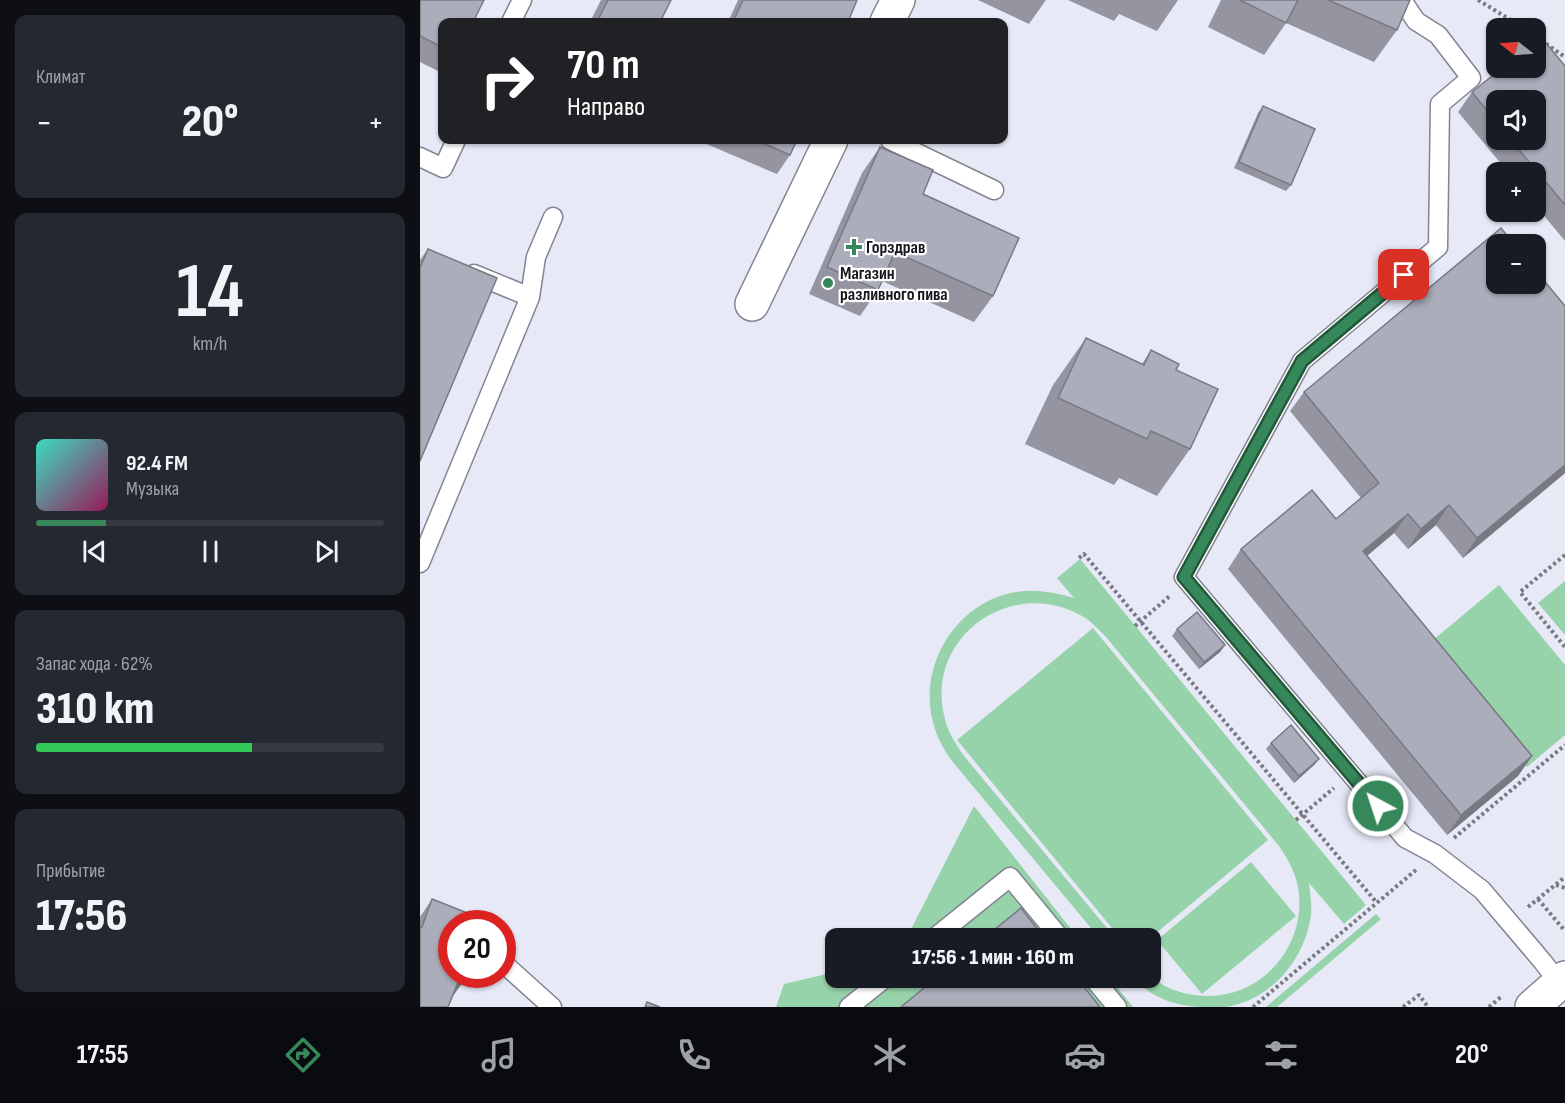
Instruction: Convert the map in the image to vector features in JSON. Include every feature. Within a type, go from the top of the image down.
[{"type":"street","points":[[890,18],[898,0]]},
{"type":"street","points":[[752,304],[829,144]]},
{"type":"street","points":[[1532,1007],[1562,980]]},
{"type":"lane","points":[[1402,0],[1416,21],[1438,35],[1471,78],[1440,104],[1438,247],[1302,361],[1184,577],[1405,838],[1435,854],[1482,890],[1543,962],[1562,980]]},
{"type":"lane","points":[[420,158],[443,168],[454,144]]},
{"type":"lane","points":[[898,144],[994,190]]},
{"type":"lane","points":[[420,562],[530,297],[536,257],[553,217]]},
{"type":"lane","points":[[453,265],[530,297]]},
{"type":"lane","points":[[947,928],[1010,877],[1052,928]]},
{"type":"lane","points":[[516,975],[552,1007]]},
{"type":"lane","points":[[849,1007],[873,988]]},
{"type":"lane","points":[[1102,988],[1118,1007]]},
{"type":"path","points":[[1478,0],[1508,18]]},
{"type":"path","points":[[1546,44],[1565,57]]},
{"type":"path","points":[[1079,558],[1084,554],[1377,903]]},
{"type":"path","points":[[1565,555],[1520,592],[1565,647]]},
{"type":"path","points":[[1135,626],[1188,581]]},
{"type":"path","points":[[1253,1007],[1565,745]]},
{"type":"path","points":[[1296,820],[1351,774]]},
{"type":"path","points":[[1565,877],[1538,899],[1565,932]]},
{"type":"path","points":[[1556,885],[1565,888]]},
{"type":"path","points":[[1403,1007],[1419,995],[1428,1007]]},
{"type":"green space","points":[[1080,559],[1366,905],[1344,924],[1309,883],[1311,915],[1302,947],[1284,974],[1272,986],[1243,1003],[1227,1007],[1184,1005],[1166,1000],[1144,988],[1161,988],[1161,983],[1179,992],[1207,996],[1228,994],[1247,987],[1263,977],[1278,963],[1289,946],[1296,928],[1299,908],[1298,887],[1293,871],[1279,846],[1106,637],[1091,623],[1082,616],[1055,606],[1028,603],[1003,609],[980,621],[961,638],[948,661],[942,686],[945,721],[964,756],[1107,928],[1091,928],[952,761],[936,733],[930,705],[931,682],[937,659],[947,639],[961,621],[979,606],[1000,596],[1024,591],[1049,592],[1074,598],[1057,578]]},
{"type":"green space","points":[[1565,581],[1565,635],[1538,603]]},
{"type":"green space","points":[[1499,585],[1565,665],[1565,735],[1527,767],[1426,646]]},
{"type":"green space","points":[[1093,628],[1268,840],[1161,929],[1112,928],[957,740]]},
{"type":"green space","points":[[974,806],[1070,928],[912,928]]},
{"type":"green space","points":[[1251,862],[1296,916],[1202,994],[1161,945],[1161,937]]},
{"type":"green space","points":[[1376,914],[1381,919],[1277,1007],[1266,1007]]},
{"type":"green space","points":[[825,974],[825,988],[1118,988],[1133,1007],[776,1007],[784,984]]},
{"type":"building","points":[[420,0],[484,0],[475,18],[438,18],[438,45],[420,36]]},
{"type":"building","points":[[608,0],[671,0],[662,18],[599,18]]},
{"type":"building","points":[[743,0],[857,0],[850,18],[735,18]]},
{"type":"building","points":[[1240,0],[1298,0],[1286,23]]},
{"type":"building","points":[[1328,0],[1410,0],[1397,30]]},
{"type":"building","points":[[1546,43],[1565,66],[1565,205],[1546,182],[1546,162],[1529,162],[1519,150],[1546,150],[1546,90],[1486,90],[1486,109],[1472,92],[1490,78],[1546,78]]},
{"type":"building","points":[[1263,106],[1315,129],[1291,185],[1239,162]]},
{"type":"building","points":[[765,144],[795,144],[790,155]]},
{"type":"building","points":[[880,147],[933,170],[923,194],[1019,238],[993,296],[895,252],[878,290],[827,267]]},
{"type":"building","points":[[1501,228],[1506,234],[1494,234]]},
{"type":"building","points":[[1486,240],[1486,294],[1546,294],[1546,283],[1565,306],[1565,465],[1477,538],[1449,505],[1421,529],[1408,514],[1363,551],[1532,756],[1461,815],[1241,549],[1312,490],[1336,519],[1379,483],[1304,392]]},
{"type":"building","points":[[428,249],[497,278],[420,461],[420,268]]},
{"type":"building","points":[[1086,338],[1144,365],[1151,350],[1179,364],[1176,370],[1218,389],[1190,449],[1151,431],[1147,439],[1058,398]]},
{"type":"building","points":[[1197,612],[1225,645],[1204,662],[1177,629]]},
{"type":"building","points":[[1291,725],[1319,759],[1299,776],[1271,743]]},
{"type":"building","points":[[432,899],[460,910],[438,910],[438,988],[456,988],[448,1007],[420,1007],[420,927],[422,927]]},
{"type":"building","points":[[1021,908],[1036,928],[996,928]]},
{"type":"building","points":[[924,988],[1085,988],[1100,1007],[901,1007]]},
{"type":"building","points":[[647,1002],[660,1007],[645,1007]]},
{"type":"place","name":"Горздрав","points":[[854,247]]},
{"type":"place","name":"Магазин разливного пива","points":[[828,283]]},
{"type":"route","points":[[1378,806],[1184,577],[1302,361],[1404,275]]}]
